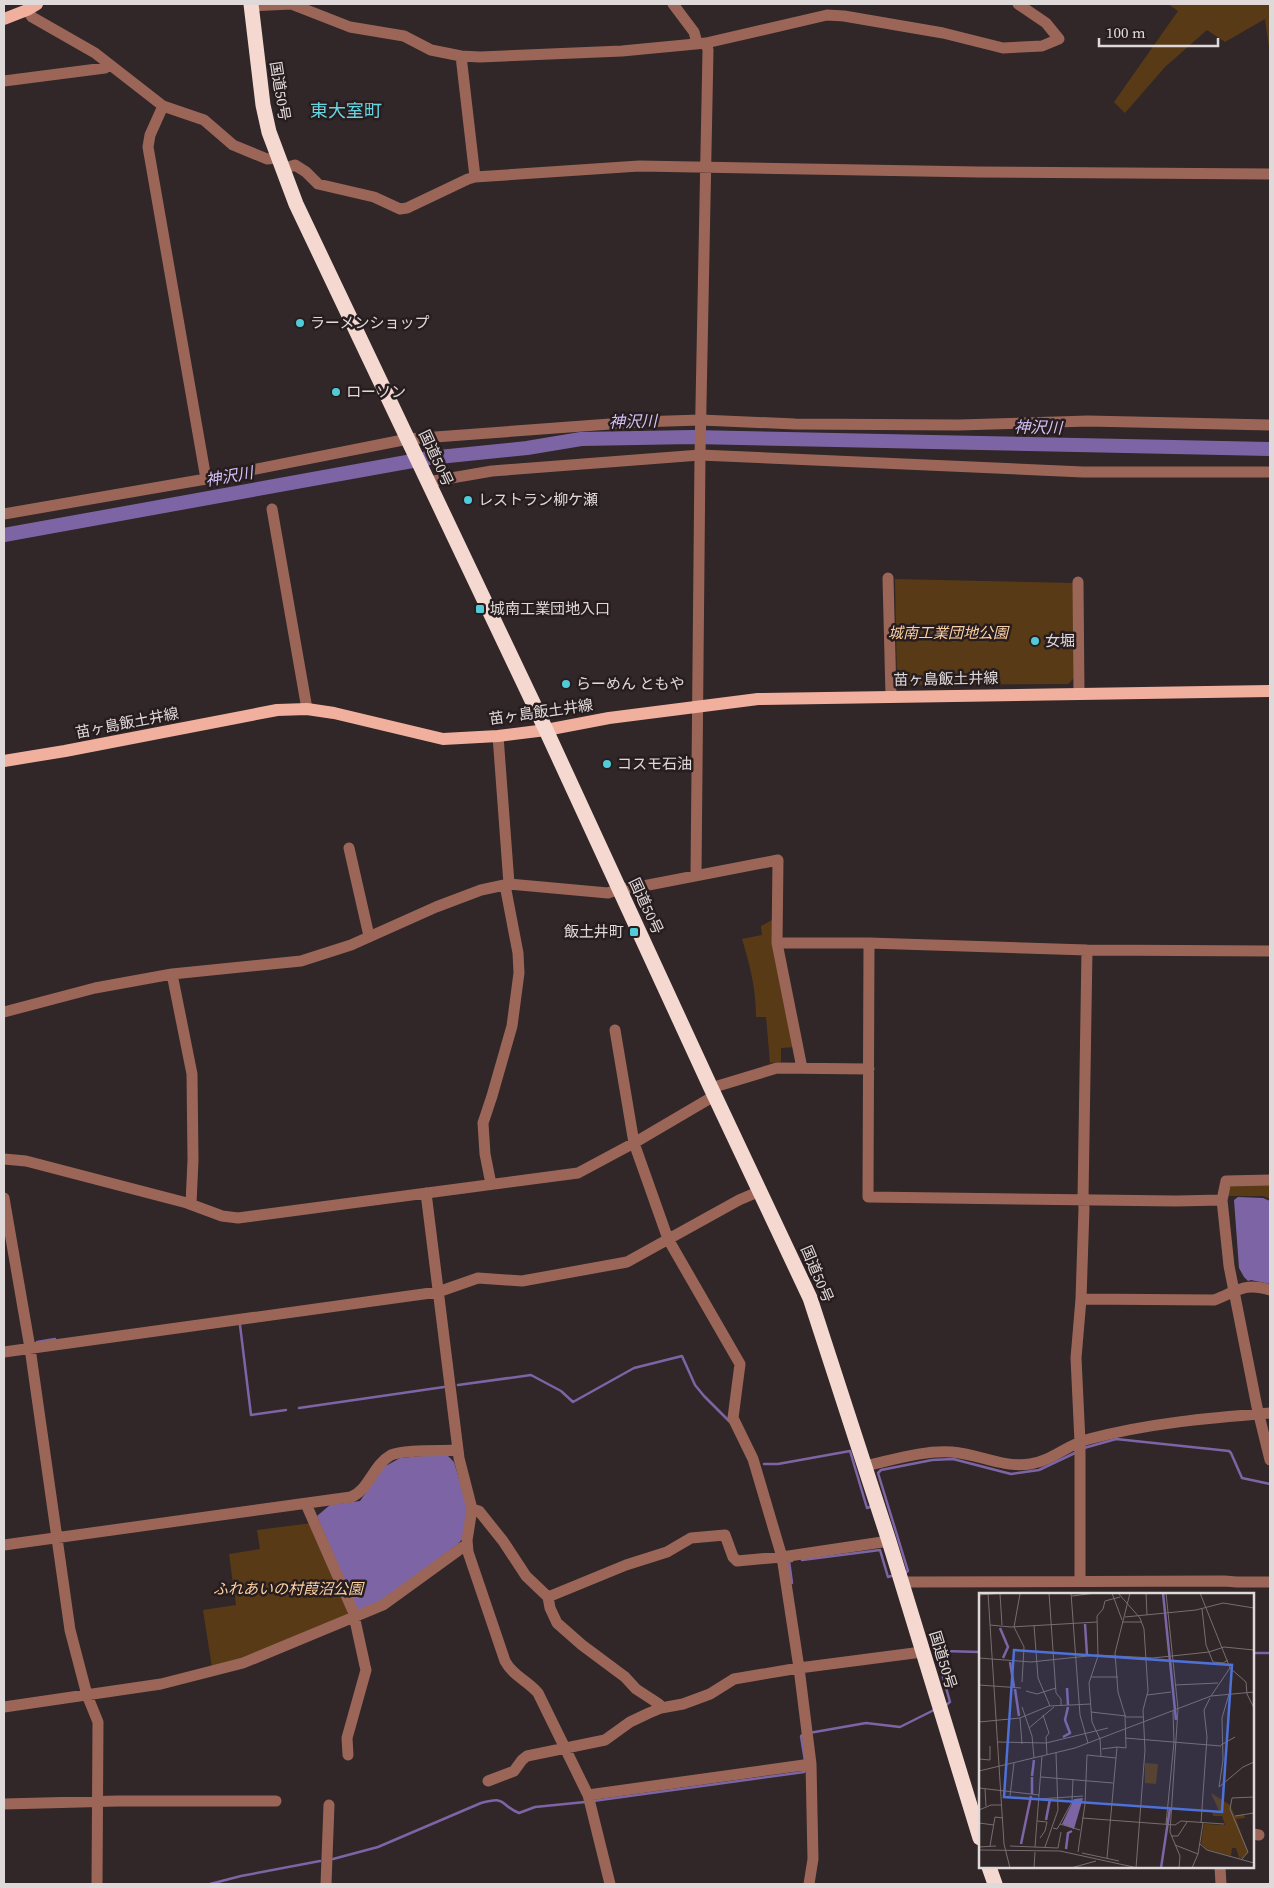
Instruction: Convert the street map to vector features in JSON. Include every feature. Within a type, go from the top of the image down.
[{"type":"highway","name":"国道50号","points":[[251,5],[263,105],[269,132],[279,163],[296,204],[546,730],[810,1298],[889,1541],[922,1652],[978,1821]]},
{"type":"highway","points":[[989,1868],[995,1884]]},
{"type":"main road","points":[[4,19],[32,7]]},
{"type":"main road","name":"苗ヶ島飯土井線","points":[[4,761],[65,752],[277,710],[307,709],[334,713],[443,739],[498,736],[546,730],[609,718],[698,705],[758,699],[1270,691]]},
{"type":"street","points":[[251,5],[291,4],[350,27],[404,36],[431,50],[461,56],[516,57],[702,43],[817,16],[836,15],[943,33],[1003,48],[1042,46],[1059,39],[1046,22],[1018,4]]},
{"type":"street","points":[[673,4],[708,50],[700,453],[696,875]]},
{"type":"street","points":[[32,7],[32,17],[95,53],[163,106],[204,120],[229,142],[238,147],[266,159],[298,167],[318,184],[380,199],[400,209],[407,208],[475,177],[639,166],[1270,174]]},
{"type":"street","points":[[461,56],[475,177]]},
{"type":"street","points":[[4,81],[105,68],[109,64]]},
{"type":"street","points":[[163,106],[150,136],[148,147],[206,479]]},
{"type":"street","points":[[4,514],[410,443],[637,422],[959,425],[1088,421],[1270,425]]},
{"type":"street","points":[[427,480],[492,471],[700,453],[1074,471],[1270,472]]},
{"type":"street","points":[[272,509],[307,709]]},
{"type":"street","points":[[888,578],[891,696]]},
{"type":"street","points":[[1078,582],[1079,693]]},
{"type":"street","points":[[491,1184],[485,1154],[483,1123],[512,1026],[519,973],[518,953],[507,885],[498,736]]},
{"type":"street","points":[[349,848],[369,936]]},
{"type":"street","points":[[4,1012],[95,988],[172,974],[302,961],[351,945],[436,906],[481,890],[507,885],[608,893],[619,889],[778,860],[777,943],[802,1068]]},
{"type":"street","points":[[777,943],[870,943],[1086,950],[1270,951]]},
{"type":"street","points":[[870,943],[868,1196],[1176,1201],[1222,1200]]},
{"type":"street","points":[[1080,1581],[1080,1442],[1076,1358],[1081,1299],[1084,1208],[1086,950]]},
{"type":"street","points":[[172,974],[192,1074],[193,1160],[190,1204]]},
{"type":"street","points":[[615,1030],[634,1143],[668,1239],[740,1364],[733,1418],[753,1459],[782,1557],[799,1668],[811,1764],[813,1859],[808,1884]]},
{"type":"street","points":[[4,1159],[26,1161],[190,1204],[222,1216],[238,1218],[578,1173],[634,1143],[713,1092],[777,1068],[869,1068]]},
{"type":"street","points":[[1270,1180],[1226,1181],[1222,1200],[1233,1293],[1265,1414],[1270,1460]]},
{"type":"street","points":[[4,1352],[438,1292],[478,1278],[522,1281],[626,1262],[739,1200],[760,1191]]},
{"type":"street","points":[[426,1193],[458,1450],[472,1509],[467,1546],[505,1661],[514,1674],[527,1682],[538,1693],[588,1795],[610,1884]]},
{"type":"street","points":[[4,1198],[30,1348],[70,1630],[87,1695],[97,1716],[99,1728],[97,1884]]},
{"type":"street","points":[[1081,1299],[1214,1300],[1233,1293],[1242,1287],[1251,1286],[1270,1290]]},
{"type":"street","points":[[865,1466],[947,1452],[997,1463],[1022,1465],[1044,1460],[1080,1442],[1172,1422],[1265,1414]]},
{"type":"street","points":[[4,1544],[306,1504],[357,1494],[377,1468],[393,1454],[458,1450]]},
{"type":"street","points":[[306,1504],[354,1617],[366,1670],[347,1738],[348,1755]]},
{"type":"street","points":[[472,1509],[480,1511],[526,1576],[548,1597],[550,1608],[557,1623],[661,1708]]},
{"type":"street","points":[[548,1597],[626,1565],[668,1552],[694,1537],[725,1535],[733,1557],[737,1561],[782,1557],[889,1541]]},
{"type":"street","points":[[4,1707],[161,1684],[232,1666],[373,1610],[395,1598],[463,1547],[467,1546]]},
{"type":"street","points":[[902,1583],[1224,1580],[1270,1582]]},
{"type":"street","points":[[1234,1593],[1237,1582]]},
{"type":"street","points":[[488,1782],[514,1771],[527,1756],[606,1740],[630,1722],[661,1708],[682,1704],[710,1694],[734,1678],[922,1652]]},
{"type":"street","points":[[588,1795],[811,1764]]},
{"type":"street","points":[[4,1804],[276,1800]]},
{"type":"street","points":[[326,1884],[329,1805]]},
{"type":"street","points":[[1220,1868],[1221,1884]]},
{"type":"green space","points":[[1168,4],[1270,4],[1270,54],[1265,19],[1225,42],[1207,30],[1165,67],[1125,113],[1114,102],[1178,11]]},
{"type":"green space","name":"城南工業団地公園","points":[[895,579],[1075,583],[1073,679],[1068,684],[900,685],[897,681]]},
{"type":"green space","points":[[772,920],[796,1047],[781,1048],[781,1062],[770,1063],[766,1017],[756,1017],[752,977],[742,939],[762,935],[761,926]]},
{"type":"green space","points":[[1231,1185],[1270,1185],[1270,1199],[1263,1196],[1228,1196]]},
{"type":"green space","name":"ふれあいの村葭沼公園","points":[[312,1523],[347,1608],[348,1616],[242,1661],[212,1668],[203,1610],[236,1605],[229,1554],[260,1549],[257,1530]]},
{"type":"shaded area","points":[[1238,1197],[1263,1198],[1270,1201],[1270,1284],[1248,1281],[1239,1268],[1234,1200]]},
{"type":"shaded area","points":[[446,1454],[454,1462],[468,1509],[464,1537],[458,1544],[381,1601],[358,1611],[317,1516],[330,1505],[360,1501],[384,1467],[400,1458]]},
{"type":"waterway","name":"神沢川","points":[[4,535],[429,458],[527,448],[581,439],[693,437],[1270,449]]},
{"type":"waterway","points":[[240,1325],[251,1415],[286,1410]]},
{"type":"waterway","points":[[37,1342],[55,1339]]},
{"type":"waterway","points":[[458,1385],[531,1375],[561,1391],[573,1402],[634,1368],[682,1356],[695,1385],[730,1422]]},
{"type":"waterway","points":[[299,1408],[444,1387]]},
{"type":"waterway","points":[[1084,1448],[1116,1439],[1229,1451],[1242,1478],[1270,1484]]},
{"type":"waterway","points":[[764,1464],[778,1464],[850,1451],[867,1508],[870,1507]]},
{"type":"waterway","points":[[905,1573],[908,1571],[878,1473],[881,1470],[932,1460],[953,1459],[1011,1474],[1039,1470],[1077,1452]]},
{"type":"waterway","points":[[802,1560],[880,1550],[888,1577],[891,1576]]},
{"type":"waterway","points":[[792,1561],[789,1561],[792,1583]]},
{"type":"waterway","points":[[946,1705],[950,1702],[937,1655],[943,1651],[979,1652]]},
{"type":"waterway","points":[[1254,1653],[1270,1653]]},
{"type":"waterway","points":[[809,1733],[866,1723],[900,1727],[936,1709]]},
{"type":"waterway","points":[[804,1734],[801,1736],[805,1761]]},
{"type":"waterway","points":[[593,1801],[804,1772],[806,1769]]},
{"type":"waterway","points":[[333,1859],[378,1847],[481,1803],[499,1801],[519,1813],[535,1807],[585,1802]]},
{"type":"waterway","points":[[210,1884],[320,1861]]},
{"type":"place","name":"ラーメンショップ","points":[[300,323]]},
{"type":"place","name":"ローソン","points":[[336,392]]},
{"type":"place","name":"レストラン柳ケ瀬","points":[[468,500]]},
{"type":"place","name":"城南工業団地入口","points":[[480,609]]},
{"type":"place","name":"女堀","points":[[1035,641]]},
{"type":"place","name":"らーめん ともや","points":[[566,684]]},
{"type":"place","name":"コスモ石油","points":[[607,764]]},
{"type":"place","name":"飯土井町","points":[[634,932]]},
{"type":"district","name":"東大室町","points":[[346,111]]}]
